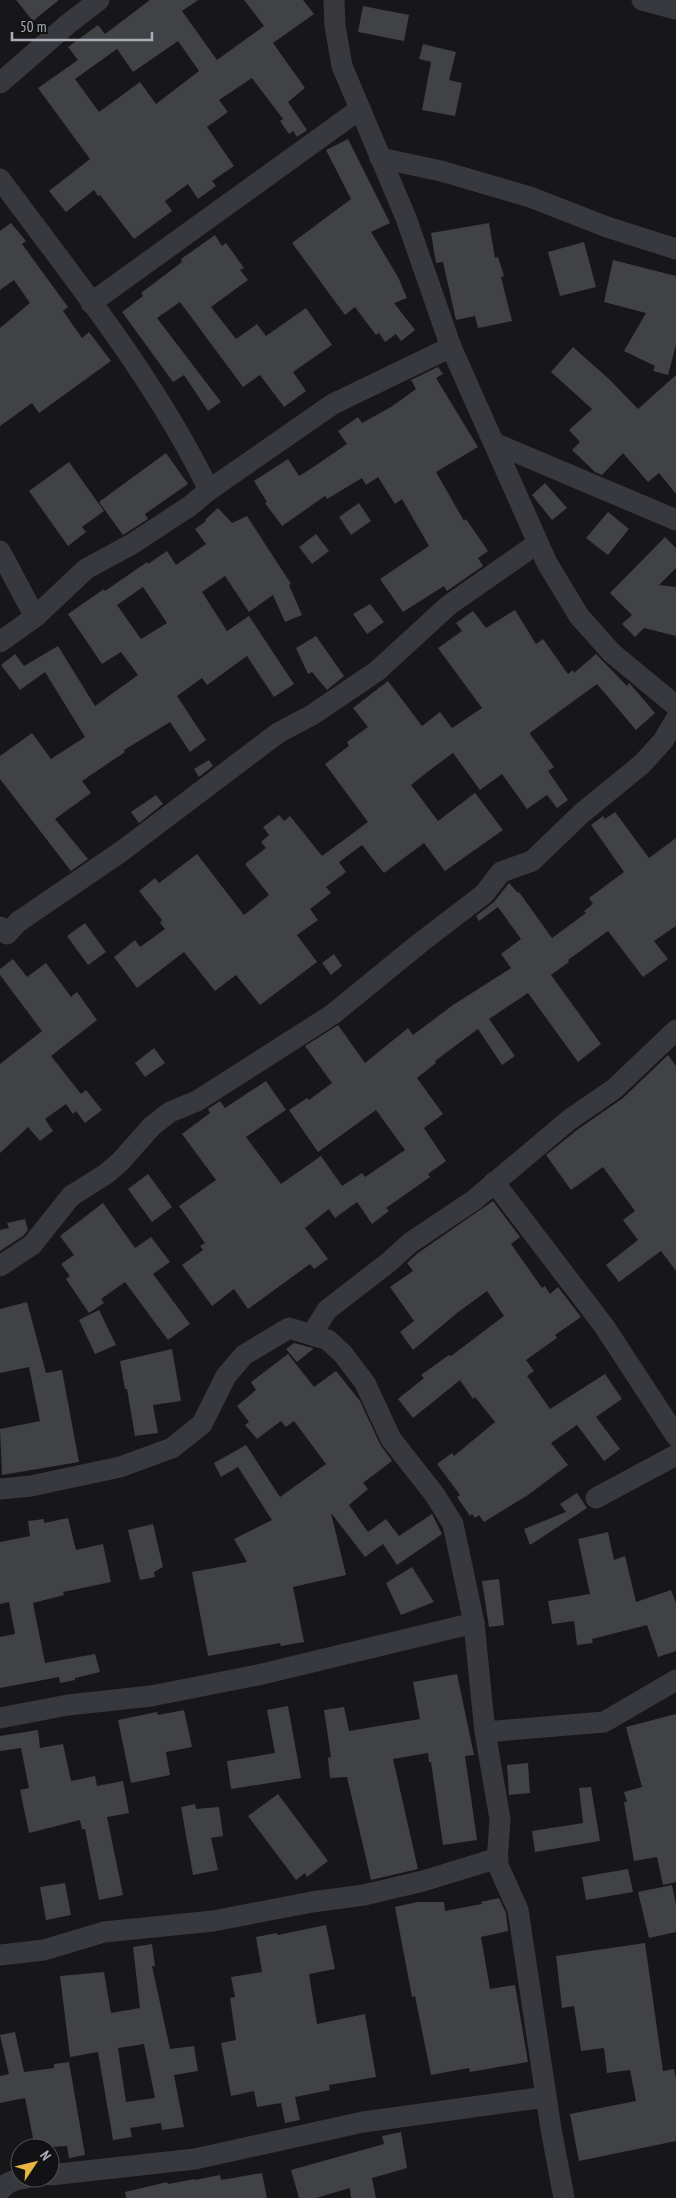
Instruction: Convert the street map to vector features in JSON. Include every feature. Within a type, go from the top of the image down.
[{"type":"street","points":[[0,83],[68,24],[99,0]]},
{"type":"street","points":[[334,0],[335,26],[342,66],[406,218],[451,347],[538,543],[563,591],[580,616],[612,653],[676,706]]},
{"type":"street","points":[[642,0],[676,10]]},
{"type":"street","points":[[91,303],[360,109]]},
{"type":"street","points":[[380,158],[441,171],[530,197],[607,228],[676,249]]},
{"type":"street","points":[[0,179],[167,411],[188,446],[209,490]]},
{"type":"street","points":[[0,642],[35,617],[86,569],[132,544],[190,506],[209,490],[333,404],[451,347]]},
{"type":"street","points":[[494,444],[676,520]]},
{"type":"street","points":[[2,933],[122,851],[278,733],[312,715],[377,671],[449,605],[538,543]]},
{"type":"street","points":[[0,551],[35,617]]},
{"type":"street","points":[[0,1266],[32,1245],[71,1196],[106,1174],[120,1162],[152,1126],[170,1112],[204,1096],[333,1014],[484,894],[501,872],[532,861],[582,813],[642,764],[663,741],[676,719]]},
{"type":"street","points":[[312,1334],[326,1310],[389,1262],[410,1243],[474,1200],[569,1120],[614,1089],[676,1030]]},
{"type":"street","points":[[494,1182],[604,1326],[676,1436]]},
{"type":"street","points":[[0,1489],[31,1486],[120,1467],[172,1448],[202,1424],[226,1376],[244,1355],[289,1328],[328,1340],[355,1369],[365,1383],[391,1439],[435,1494],[453,1524],[474,1623],[485,1732],[500,1819],[498,1863],[518,1910],[546,2097],[564,2198]]},
{"type":"street","points":[[596,1498],[676,1455]]},
{"type":"street","points":[[0,1718],[68,1705],[151,1696],[258,1675],[474,1623]]},
{"type":"street","points":[[485,1732],[604,1722],[676,1680]]},
{"type":"street","points":[[0,1955],[44,1950],[104,1932],[213,1922],[312,1902],[364,1895],[423,1881],[498,1858]]},
{"type":"street","points":[[60,2174],[195,2159],[363,2122],[546,2097]]},
{"type":"street","points":[[0,2191],[4,2185],[10,2182]]},
{"type":"building","points":[[16,0],[59,0],[33,21]]},
{"type":"building","points":[[150,0],[198,0],[182,11],[217,60],[264,26],[244,0],[303,0],[314,14],[273,43],[305,88],[288,102],[307,130],[297,137],[293,131],[289,134],[280,121],[283,119],[252,78],[219,100],[228,112],[207,127],[234,166],[212,181],[216,186],[198,199],[188,184],[165,201],[172,211],[134,239],[94,190],[66,212],[49,191],[90,159],[38,88],[78,60],[68,47],[98,25],[105,34]],"holes":[[[178,41],[199,71],[156,104],[140,82],[99,112],[75,79],[117,49],[133,72]]]},
{"type":"building","points":[[363,6],[409,15],[404,41],[358,32]]},
{"type":"building","points":[[423,44],[456,52],[449,80],[462,83],[455,116],[422,110],[431,62],[419,59]]},
{"type":"building","points":[[348,139],[390,223],[371,232],[398,277],[407,298],[394,303],[415,330],[401,341],[396,334],[385,342],[379,333],[376,335],[355,307],[345,315],[292,243],[351,199],[326,150]]},
{"type":"building","points":[[11,223],[26,241],[22,244],[68,307],[63,311],[82,338],[89,332],[111,361],[39,413],[32,403],[0,426],[0,328],[30,303],[14,280],[0,290],[0,231]]},
{"type":"building","points":[[489,223],[495,258],[498,257],[504,276],[501,277],[512,321],[478,328],[475,316],[456,320],[443,262],[436,263],[431,233]]},
{"type":"building","points":[[215,235],[222,246],[226,243],[244,268],[240,270],[248,280],[211,307],[236,339],[257,324],[266,336],[306,308],[332,345],[293,372],[306,391],[284,407],[260,375],[243,387],[180,302],[157,318],[221,402],[208,411],[184,375],[173,382],[122,312],[143,296],[141,293],[182,262],[181,259]]},
{"type":"building","points":[[584,242],[596,287],[560,296],[548,252]]},
{"type":"building","points":[[613,260],[676,276],[676,345],[668,375],[653,371],[655,366],[624,351],[646,313],[604,302]]},
{"type":"building","points":[[573,347],[610,380],[638,409],[676,375],[676,494],[659,473],[648,482],[623,453],[602,475],[595,472],[572,450],[580,442],[569,430],[592,409],[551,372]]},
{"type":"building","points":[[438,367],[443,374],[436,378],[478,447],[436,472],[464,521],[466,519],[488,551],[478,558],[483,566],[447,591],[444,586],[403,612],[380,579],[429,546],[402,499],[395,504],[378,477],[366,485],[362,478],[327,499],[325,496],[282,526],[265,503],[267,502],[254,481],[288,459],[299,476],[309,470],[347,444],[338,431],[358,417],[362,423],[391,407],[416,389],[411,380]]},
{"type":"building","points":[[166,453],[188,484],[145,514],[148,519],[123,535],[99,502]]},
{"type":"building","points":[[69,462],[104,511],[82,527],[86,532],[68,546],[29,491]]},
{"type":"building","points":[[545,483],[567,508],[552,520],[532,495]]},
{"type":"building","points":[[359,503],[371,521],[351,535],[339,517]]},
{"type":"building","points":[[218,508],[232,523],[247,516],[291,584],[289,585],[302,615],[285,622],[273,595],[249,612],[225,576],[202,592],[227,631],[249,616],[294,684],[274,697],[247,656],[207,685],[202,678],[177,696],[206,740],[190,752],[170,722],[124,750],[125,752],[82,781],[91,793],[55,819],[88,859],[71,871],[0,779],[0,756],[32,733],[51,759],[85,737],[45,672],[20,690],[1,665],[15,654],[24,666],[58,646],[95,706],[138,675],[121,652],[102,664],[68,614],[104,589],[105,591],[147,562],[148,564],[167,551],[176,565],[206,544],[195,529]],"holes":[[[143,587],[167,623],[141,639],[117,605]]]},
{"type":"building","points":[[608,512],[629,529],[608,555],[586,538]]},
{"type":"building","points":[[316,534],[329,551],[312,564],[299,547]]},
{"type":"building","points":[[665,537],[676,548],[676,568],[659,585],[676,587],[676,636],[644,628],[635,637],[622,624],[632,615],[610,593]]},
{"type":"building","points":[[370,604],[384,622],[367,634],[353,614]]},
{"type":"building","points":[[515,610],[536,644],[543,639],[568,674],[573,670],[574,673],[596,654],[627,686],[629,683],[655,713],[636,730],[597,684],[531,732],[530,734],[554,767],[548,771],[568,800],[557,808],[547,795],[527,809],[502,774],[480,790],[453,753],[430,770],[411,785],[438,821],[475,793],[503,830],[445,871],[424,843],[384,873],[362,845],[339,862],[346,872],[326,887],[331,893],[310,909],[318,920],[297,935],[317,962],[260,1005],[236,975],[215,991],[184,952],[137,988],[114,957],[135,940],[140,947],[165,929],[160,923],[162,920],[139,891],[155,878],[159,883],[197,854],[244,915],[269,895],[245,864],[266,848],[261,842],[269,835],[263,827],[279,815],[284,821],[290,816],[322,856],[368,822],[325,764],[349,746],[347,742],[368,727],[353,708],[388,681],[422,726],[440,712],[452,728],[482,708],[438,648],[462,631],[456,623],[473,611],[486,628]]},
{"type":"building","points":[[316,636],[344,676],[327,690],[312,672],[308,674],[296,648]]},
{"type":"building","points":[[209,760],[213,766],[199,777],[194,769]]},
{"type":"building","points":[[156,795],[163,804],[139,823],[131,812]]},
{"type":"building","points":[[615,812],[649,858],[676,838],[676,926],[654,941],[668,959],[643,977],[608,931],[551,975],[601,1044],[578,1062],[528,993],[489,1019],[515,1056],[502,1065],[478,1029],[435,1061],[436,1063],[417,1078],[443,1114],[424,1128],[446,1161],[428,1174],[430,1177],[386,1208],[389,1211],[372,1224],[357,1202],[335,1218],[329,1209],[305,1228],[328,1259],[314,1269],[310,1264],[248,1309],[234,1289],[212,1306],[182,1265],[203,1250],[200,1246],[205,1243],[179,1206],[216,1180],[182,1134],[210,1113],[208,1109],[220,1101],[225,1108],[266,1081],[286,1110],[246,1137],[281,1184],[321,1156],[342,1186],[362,1173],[365,1177],[405,1150],[376,1110],[318,1152],[289,1110],[307,1098],[309,1100],[332,1083],[305,1046],[338,1025],[365,1063],[408,1028],[413,1035],[453,1005],[511,968],[501,954],[521,939],[498,907],[479,921],[476,916],[494,902],[509,883],[519,892],[552,938],[586,913],[584,911],[593,904],[589,898],[624,872],[591,825],[603,816],[605,819]]},
{"type":"building","points":[[85,923],[106,952],[88,965],[67,936]]},
{"type":"building","points":[[334,954],[342,966],[331,975],[322,963]]},
{"type":"building","points":[[13,959],[27,977],[46,963],[71,997],[77,992],[97,1020],[51,1056],[81,1094],[86,1090],[102,1110],[85,1123],[76,1111],[73,1114],[66,1104],[45,1119],[53,1131],[40,1141],[28,1127],[0,1153],[0,1064],[42,1031],[0,975],[0,969]]},
{"type":"building","points":[[154,1048],[165,1063],[145,1077],[135,1063]]},
{"type":"building","points":[[668,1055],[676,1066],[676,1271],[661,1251],[619,1282],[606,1265],[638,1240],[623,1220],[635,1211],[603,1167],[571,1190],[546,1155],[577,1130],[623,1098]]},
{"type":"building","points":[[148,1174],[172,1207],[152,1222],[128,1189]]},
{"type":"building","points":[[493,1201],[520,1237],[511,1244],[542,1288],[545,1286],[550,1294],[558,1287],[581,1317],[555,1335],[557,1338],[526,1360],[534,1371],[527,1376],[550,1409],[605,1374],[622,1399],[596,1417],[620,1449],[604,1461],[577,1425],[551,1443],[568,1465],[528,1495],[484,1522],[479,1515],[475,1518],[472,1514],[470,1516],[457,1497],[460,1495],[437,1464],[452,1453],[454,1456],[495,1422],[475,1397],[473,1399],[460,1380],[413,1418],[398,1399],[424,1378],[421,1375],[449,1355],[451,1356],[504,1316],[487,1291],[457,1313],[413,1350],[400,1332],[414,1321],[390,1287],[413,1271],[407,1263],[418,1253]]},
{"type":"building","points":[[103,1203],[135,1248],[151,1237],[170,1262],[153,1274],[190,1324],[168,1340],[125,1282],[101,1299],[104,1303],[89,1313],[66,1279],[70,1276],[61,1264],[74,1255],[60,1236]]},
{"type":"building","points":[[25,1219],[28,1230],[23,1236],[0,1251],[0,1230],[9,1228],[7,1223]]},
{"type":"building","points":[[27,1302],[46,1373],[62,1370],[79,1462],[2,1475],[0,1429],[40,1421],[29,1367],[0,1373],[0,1309]]},
{"type":"building","points":[[99,1310],[116,1345],[95,1354],[79,1320]]},
{"type":"building","points":[[294,1343],[313,1349],[297,1362],[286,1349]]},
{"type":"building","points":[[172,1349],[181,1401],[153,1405],[158,1433],[135,1436],[120,1361]]},
{"type":"building","points":[[288,1354],[314,1387],[336,1371],[360,1401],[380,1444],[392,1461],[363,1483],[368,1489],[349,1505],[368,1532],[386,1519],[399,1536],[432,1514],[442,1534],[397,1565],[383,1544],[365,1557],[331,1513],[346,1575],[293,1587],[304,1642],[281,1646],[280,1643],[208,1656],[192,1572],[247,1562],[234,1539],[272,1520],[238,1467],[221,1477],[214,1463],[246,1445],[280,1497],[326,1464],[294,1421],[286,1427],[281,1421],[257,1439],[245,1425],[249,1422],[237,1406],[256,1390],[251,1382]]},
{"type":"building","points":[[577,1493],[587,1508],[530,1545],[524,1529],[566,1512],[560,1504]]},
{"type":"building","points":[[68,1518],[76,1550],[103,1544],[111,1582],[63,1592],[64,1595],[33,1603],[45,1663],[95,1654],[100,1672],[60,1683],[59,1677],[0,1688],[0,1637],[15,1634],[9,1602],[0,1604],[0,1542],[30,1536],[28,1521],[44,1519],[44,1523]]},
{"type":"building","points":[[153,1524],[163,1567],[154,1572],[155,1577],[140,1580],[128,1530]]},
{"type":"building","points":[[608,1532],[614,1560],[625,1556],[636,1602],[671,1590],[676,1603],[676,1651],[658,1657],[647,1625],[592,1639],[593,1643],[577,1645],[574,1621],[552,1624],[548,1601],[590,1594],[578,1539]]},
{"type":"building","points":[[412,1567],[434,1602],[401,1615],[386,1583]]},
{"type":"building","points":[[499,1579],[504,1625],[489,1627],[482,1581]]},
{"type":"building","points":[[457,1674],[474,1755],[465,1756],[477,1840],[443,1845],[431,1762],[429,1762],[428,1753],[393,1759],[418,1869],[371,1880],[347,1777],[330,1778],[328,1758],[331,1757],[324,1710],[344,1707],[349,1731],[420,1719],[413,1682]]},
{"type":"building","points":[[288,1706],[301,1778],[231,1789],[227,1761],[275,1753],[267,1710]]},
{"type":"building","points":[[184,1710],[192,1747],[166,1752],[170,1775],[131,1783],[118,1720],[157,1712],[158,1715]]},
{"type":"building","points":[[676,1714],[676,1882],[663,1885],[657,1857],[634,1861],[624,1802],[627,1802],[624,1792],[642,1787],[626,1727]]},
{"type":"building","points":[[38,1730],[40,1748],[63,1744],[71,1781],[95,1776],[97,1786],[123,1781],[129,1813],[107,1817],[123,1895],[99,1900],[85,1829],[82,1829],[80,1820],[29,1833],[20,1790],[29,1788],[21,1748],[0,1751],[0,1736]]},
{"type":"building","points":[[528,1763],[530,1793],[509,1795],[507,1765]]},
{"type":"building","points":[[591,1787],[600,1841],[535,1852],[532,1831],[583,1823],[579,1788]]},
{"type":"building","points":[[278,1794],[328,1861],[307,1877],[305,1873],[296,1880],[248,1816]]},
{"type":"building","points":[[195,1804],[196,1809],[219,1807],[223,1836],[211,1838],[218,1870],[193,1875],[181,1807]]},
{"type":"building","points":[[628,1869],[633,1892],[586,1900],[582,1877]]},
{"type":"building","points":[[65,1883],[71,1915],[46,1920],[40,1887]]},
{"type":"building","points":[[672,1885],[676,1904],[676,1932],[649,1938],[638,1892]]},
{"type":"building","points":[[499,1898],[506,1913],[508,1931],[481,1937],[490,1989],[515,1985],[528,2062],[470,2072],[469,2068],[431,2075],[415,1996],[412,1997],[395,1907],[417,1902],[444,1902],[445,1911],[482,1904],[481,1902]]},
{"type":"building","points":[[326,1925],[335,1969],[309,1974],[317,2024],[365,2014],[376,2077],[329,2085],[330,2090],[295,2097],[300,2120],[285,2123],[281,2103],[257,2107],[254,2091],[231,2096],[221,2043],[236,2040],[230,1998],[235,1997],[231,1977],[262,1972],[256,1937],[277,1933],[278,1935]]},
{"type":"building","points":[[645,1943],[663,2071],[674,2069],[676,2078],[676,2141],[579,2161],[570,2114],[636,2101],[630,2070],[607,2073],[604,2048],[581,2051],[574,2006],[562,2008],[556,1956]]},
{"type":"building","points":[[152,1944],[155,1966],[152,1966],[170,2049],[194,2046],[198,2071],[174,2075],[184,2127],[162,2130],[161,2123],[130,2128],[132,2137],[113,2140],[98,2052],[70,2057],[60,1976],[104,1972],[111,2013],[140,2008],[133,1947]],"holes":[[[144,2044],[155,2098],[126,2102],[118,2048]]]},
{"type":"building","points":[[15,2032],[24,2072],[54,2068],[54,2064],[69,2062],[85,2155],[69,2158],[67,2146],[60,2146],[60,2138],[33,2138],[25,2098],[0,2103],[0,2076],[9,2074],[0,2035]]},
{"type":"building","points":[[401,2132],[407,2168],[372,2178],[376,2198],[351,2198],[350,2188],[316,2198],[299,2198],[291,2170],[384,2144],[382,2136]]},
{"type":"building","points":[[262,2173],[267,2198],[126,2198],[125,2192],[167,2182],[168,2184],[220,2175],[221,2180]]}]
